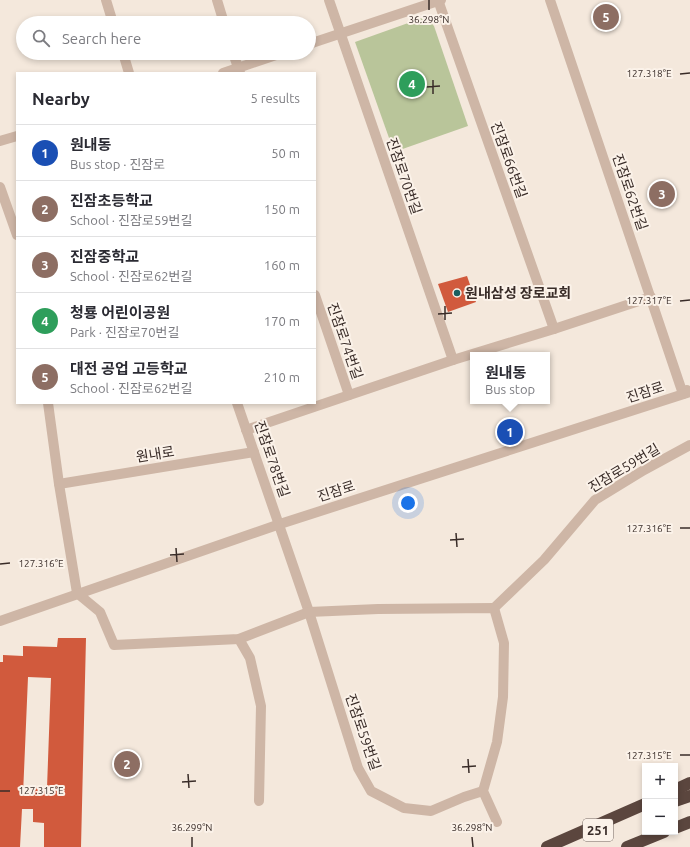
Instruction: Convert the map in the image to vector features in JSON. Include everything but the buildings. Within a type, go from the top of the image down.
[{"type":"highway","points":[[678,789],[690,783]]},
{"type":"highway","points":[[678,800],[690,796]]},
{"type":"highway","points":[[547,847],[642,805]]},
{"type":"highway","name":"251","points":[[552,847],[642,813]]},
{"type":"highway","points":[[678,827],[690,822]]},
{"type":"highway","name":"251","points":[[627,847],[657,835]]},
{"type":"street","points":[[106,0],[111,16]]},
{"type":"street","points":[[217,0],[222,16]]},
{"type":"street","name":"진잠로70번길","points":[[329,0],[453,360]]},
{"type":"street","points":[[316,42],[439,0]]},
{"type":"street","name":"진잠로66번길","points":[[439,0],[554,329]]},
{"type":"street","name":"진잠로62번길","points":[[550,0],[651,297],[686,393]]},
{"type":"street","points":[[125,60],[129,72]]},
{"type":"street","points":[[235,60],[239,70]]},
{"type":"street","points":[[228,72],[239,70],[264,60]]},
{"type":"street","points":[[0,141],[16,136]]},
{"type":"street","points":[[0,188],[16,232]]},
{"type":"street","points":[[479,352],[651,297]]},
{"type":"street","name":"진잠로74번길","points":[[316,298],[349,395]]},
{"type":"street","points":[[246,430],[470,355]]},
{"type":"street","name":"진잠로","points":[[0,620],[280,524],[686,393],[690,386]]},
{"type":"street","points":[[48,404],[77,593],[100,612],[114,645],[239,639],[309,612],[378,609],[494,608],[504,643],[503,697],[497,742],[483,791],[497,822]]},
{"type":"street","name":"진잠로78번길","points":[[237,404],[280,524],[309,612]]},
{"type":"street","name":"진잠로59번길","points":[[494,608],[544,560],[595,500],[644,470],[690,445]]},
{"type":"street","name":"원내로","points":[[60,484],[254,452]]},
{"type":"street","name":"진잠로59번길","points":[[309,612],[358,768],[371,791],[404,808],[431,811],[464,797],[483,791]]},
{"type":"street","points":[[239,639],[250,658],[261,706],[259,801]]},
{"type":"green space","points":[[425,17],[434,26],[468,126],[394,152],[355,42]]},
{"type":"place","name":"대전 공업 고등학교","points":[[606,17]]},
{"type":"place","name":"청룡 어린이공원","points":[[412,84]]},
{"type":"place","name":"진잠중학교","points":[[662,194]]},
{"type":"place","name":"원내삼성 장로교회","points":[[457,293]]},
{"type":"place","name":"원내동","points":[[510,432]]},
{"type":"place","name":"진잠초등학교","points":[[127,764]]}]
